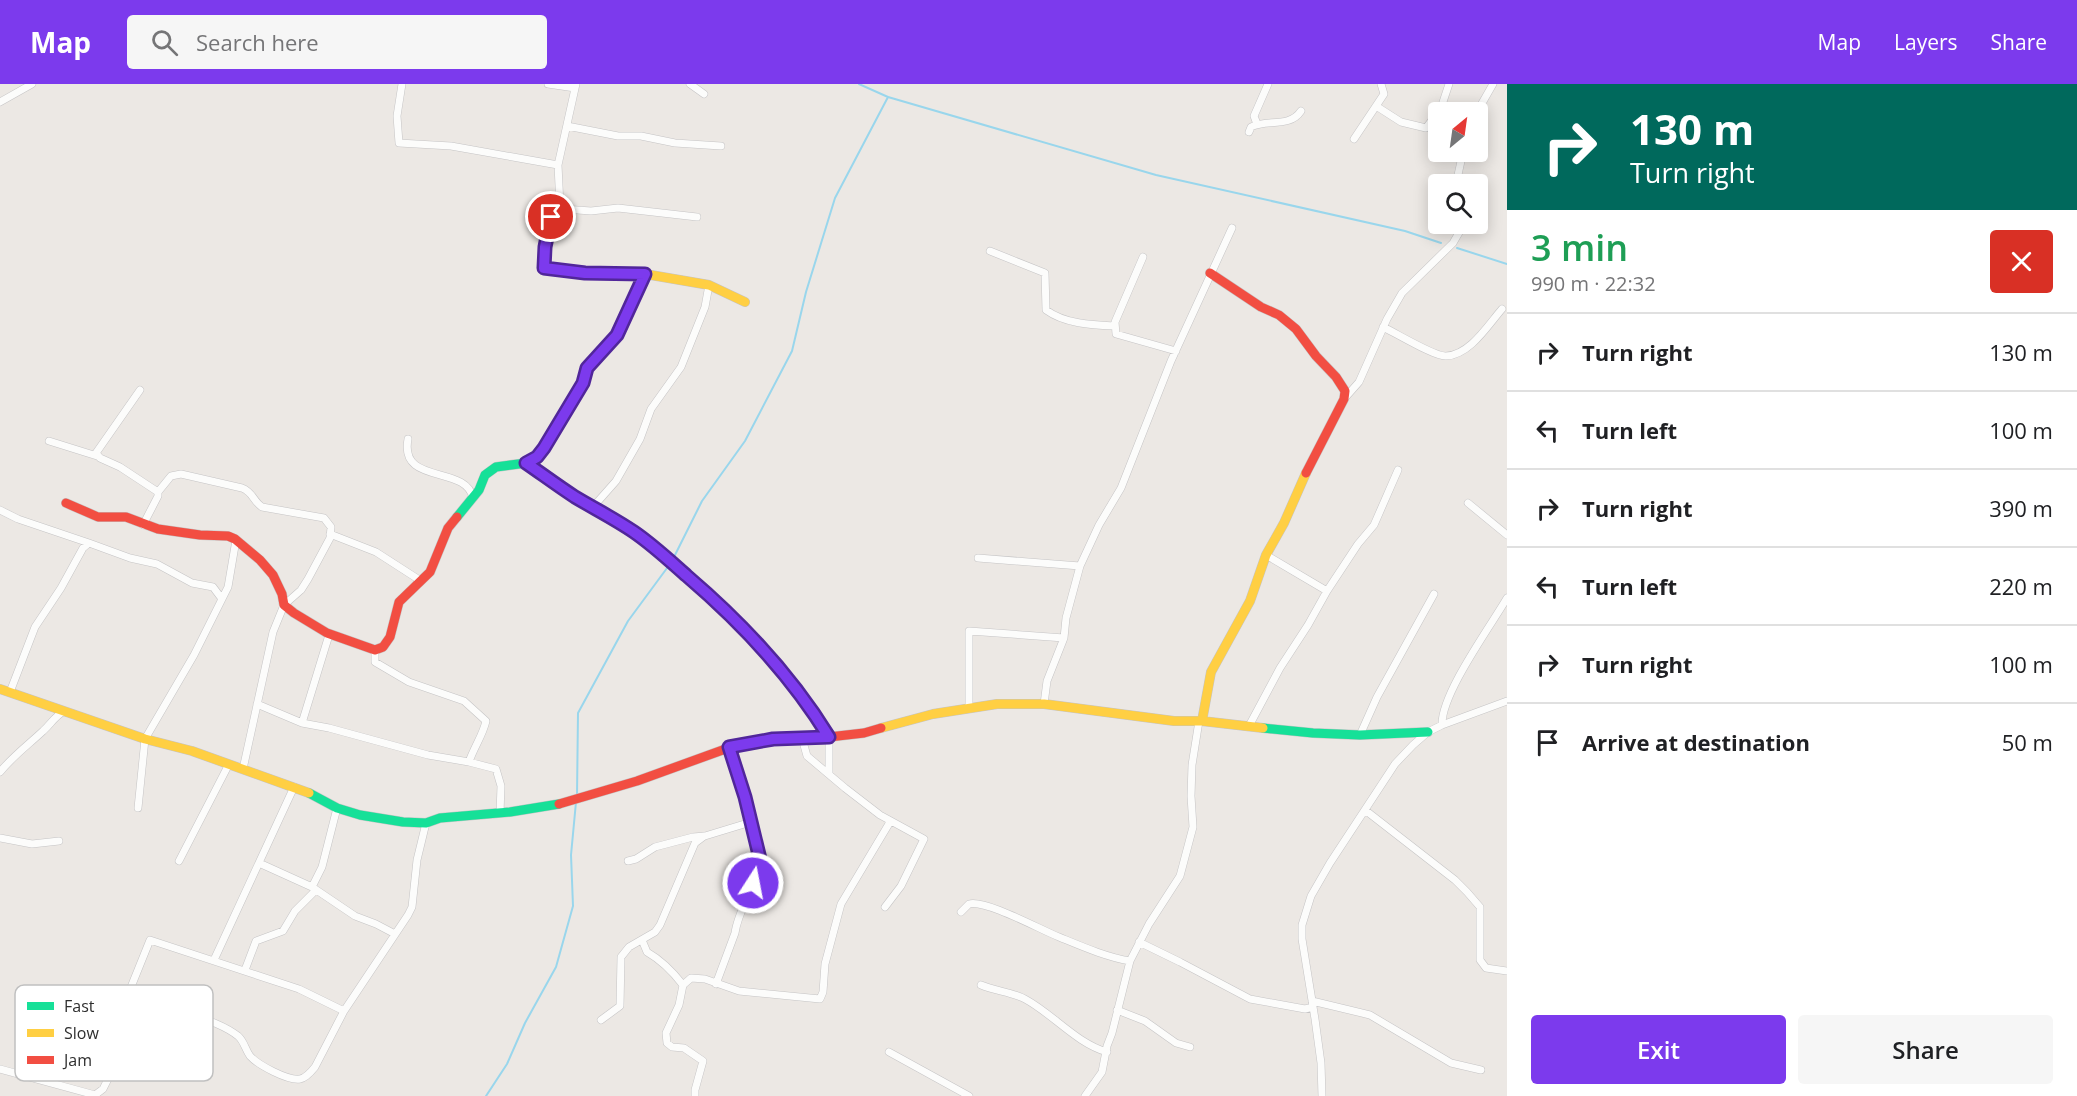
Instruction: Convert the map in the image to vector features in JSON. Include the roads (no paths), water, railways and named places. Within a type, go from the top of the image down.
[{"type":"street","points":[[0,102],[32,84]]},
{"type":"street","points":[[402,84],[397,116],[399,143],[451,146],[558,165]]},
{"type":"street","points":[[548,84],[576,86],[558,165],[560,206],[564,209],[591,211],[618,208],[697,217]]},
{"type":"street","points":[[690,84],[704,94]]},
{"type":"street","points":[[1257,124],[1254,116],[1268,84]]},
{"type":"street","points":[[1354,139],[1383,94],[1381,84]]},
{"type":"street","points":[[1376,106],[1401,122],[1426,128],[1441,108],[1449,84]]},
{"type":"street","points":[[1482,102],[1493,84]]},
{"type":"street","points":[[1249,132],[1251,127],[1257,124],[1277,124],[1298,115],[1301,111]]},
{"type":"street","points":[[567,126],[618,136],[641,136],[675,143],[722,146]]},
{"type":"street","points":[[559,200],[551,217],[544,268],[585,273],[645,274],[709,285],[745,302]]},
{"type":"street","points":[[1044,704],[1047,681],[1064,638],[1066,618],[1080,566],[1121,488],[1176,351],[1232,228]]},
{"type":"street","points":[[1085,1096],[1102,1072],[1130,961],[1139,942],[1180,876],[1193,827],[1192,765],[1211,672],[1250,601],[1266,555],[1284,523],[1302,480],[1344,399],[1359,382],[1383,327],[1402,293],[1453,243],[1458,234]]},
{"type":"street","points":[[990,250],[1045,273],[1046,310],[1054,316],[1078,323],[1115,326]]},
{"type":"street","points":[[1143,257],[1115,322],[1116,334],[1176,351]]},
{"type":"street","points":[[1210,273],[1261,307],[1279,315],[1296,329],[1316,357],[1342,385],[1345,390],[1344,399]]},
{"type":"street","points":[[284,605],[329,635],[375,650],[383,647],[390,637],[399,602],[434,567],[448,528],[479,490],[483,478],[496,467],[526,463],[537,457],[544,448],[583,383],[587,368],[617,335],[645,274]]},
{"type":"street","points":[[593,507],[616,482],[640,439],[651,409],[681,367],[705,307],[709,285]]},
{"type":"street","points":[[1383,327],[1446,357],[1470,345],[1502,309]]},
{"type":"street","points":[[97,456],[96,451],[101,443],[140,390]]},
{"type":"street","points":[[408,439],[406,451],[412,463],[460,483],[472,492],[473,498]]},
{"type":"street","points":[[49,441],[97,456],[120,467],[158,492]]},
{"type":"street","points":[[526,463],[656,548],[751,634],[814,712],[829,737],[829,774]]},
{"type":"street","points":[[1249,726],[1280,668],[1327,591],[1358,544],[1374,525],[1398,470]]},
{"type":"street","points":[[143,525],[158,492],[167,479],[175,474],[181,474],[222,482],[247,490],[262,507],[324,518],[331,527],[330,534],[308,579],[301,590],[284,605],[273,632],[243,769]]},
{"type":"street","points":[[66,503],[98,516],[126,517],[143,525],[200,535],[228,536],[236,540],[272,571],[283,594],[284,605]]},
{"type":"street","points":[[1468,503],[1507,535]]},
{"type":"street","points":[[0,510],[18,519],[130,558],[157,564],[182,579],[213,588],[222,599]]},
{"type":"street","points":[[330,534],[376,552],[421,581]]},
{"type":"street","points":[[138,808],[145,740],[194,655],[228,587],[236,540]]},
{"type":"street","points":[[88,543],[36,627],[5,691],[145,740],[192,751],[229,764],[294,787],[337,808],[386,820],[426,823],[440,818],[500,813],[566,803],[637,781],[729,747],[773,739],[829,737],[875,730],[933,714],[997,704],[1044,704],[1174,721],[1200,721],[1313,733],[1360,735],[1428,732]]},
{"type":"street","points":[[1266,555],[1327,591]]},
{"type":"street","points":[[978,558],[1080,566]]},
{"type":"street","points":[[1360,735],[1377,697],[1434,594]]},
{"type":"street","points":[[1442,725],[1442,714],[1457,681],[1507,598]]},
{"type":"street","points":[[969,707],[969,631],[1064,638]]},
{"type":"street","points":[[302,723],[329,635]]},
{"type":"street","points":[[375,650],[375,662],[409,682],[464,701],[486,721],[484,731],[478,739],[469,762]]},
{"type":"street","points":[[1322,1096],[1321,1063],[1302,939],[1302,925],[1311,896],[1395,764],[1413,745],[1428,732],[1442,725],[1507,701]]},
{"type":"street","points":[[257,704],[302,723],[329,728],[428,755],[496,769],[501,786],[500,813]]},
{"type":"street","points":[[51,707],[53,718]]},
{"type":"street","points":[[0,772],[18,751],[50,724],[53,718],[64,711]]},
{"type":"street","points":[[802,738],[807,756],[890,822],[924,839],[901,886],[885,907]]},
{"type":"street","points":[[716,984],[760,859],[729,747]]},
{"type":"street","points":[[179,861],[229,764]]},
{"type":"street","points":[[214,960],[294,787]]},
{"type":"street","points":[[244,970],[256,941],[283,931],[295,911],[314,889],[337,808]]},
{"type":"street","points":[[1365,810],[1405,843],[1433,862],[1467,892],[1480,907],[1480,960],[1486,968],[1507,971]]},
{"type":"street","points":[[628,861],[655,848],[703,837],[751,822]]},
{"type":"street","points":[[682,985],[691,978],[705,979],[739,991],[820,999],[823,992],[825,964],[841,904],[890,822]]},
{"type":"street","points":[[213,1023],[238,1037],[252,1058],[274,1072],[301,1079],[315,1067],[344,1011],[412,907],[417,860],[426,823]]},
{"type":"street","points":[[601,1020],[620,1006],[621,957],[629,947],[655,932],[660,925],[695,843],[703,837]]},
{"type":"street","points":[[0,838],[32,844],[59,841]]},
{"type":"street","points":[[259,863],[314,889],[355,916],[395,934]]},
{"type":"street","points":[[961,912],[969,904],[979,903],[1058,937],[1130,961]]},
{"type":"street","points":[[132,985],[150,940],[299,989],[344,1011]]},
{"type":"street","points":[[642,940],[647,952],[674,973],[682,985],[679,1005],[665,1037],[667,1043],[672,1047],[684,1048],[703,1061],[694,1090],[695,1096]]},
{"type":"street","points":[[1139,942],[1250,999],[1305,1009],[1313,1004],[1370,1014],[1451,1063],[1481,1070]]},
{"type":"street","points":[[981,985],[994,991],[1024,998],[1083,1040],[1107,1052]]},
{"type":"street","points":[[1117,1010],[1145,1021],[1176,1043],[1190,1047]]},
{"type":"street","points":[[889,1052],[969,1096]]},
{"type":"street","points":[[0,1070],[15,1074]]},
{"type":"street","points":[[42,1081],[95,1095],[100,1093],[107,1081]]},
{"type":"waterway","points":[[859,84],[888,97],[1156,175],[1405,231],[1441,243]]},
{"type":"waterway","points":[[673,559],[702,501],[745,441],[792,351],[806,292],[835,198],[888,97]]},
{"type":"waterway","points":[[1457,248],[1507,264]]},
{"type":"waterway","points":[[577,796],[578,713],[628,621],[670,564]]},
{"type":"waterway","points":[[486,1096],[507,1064],[525,1023],[556,967],[573,906],[571,855],[576,802]]}]
